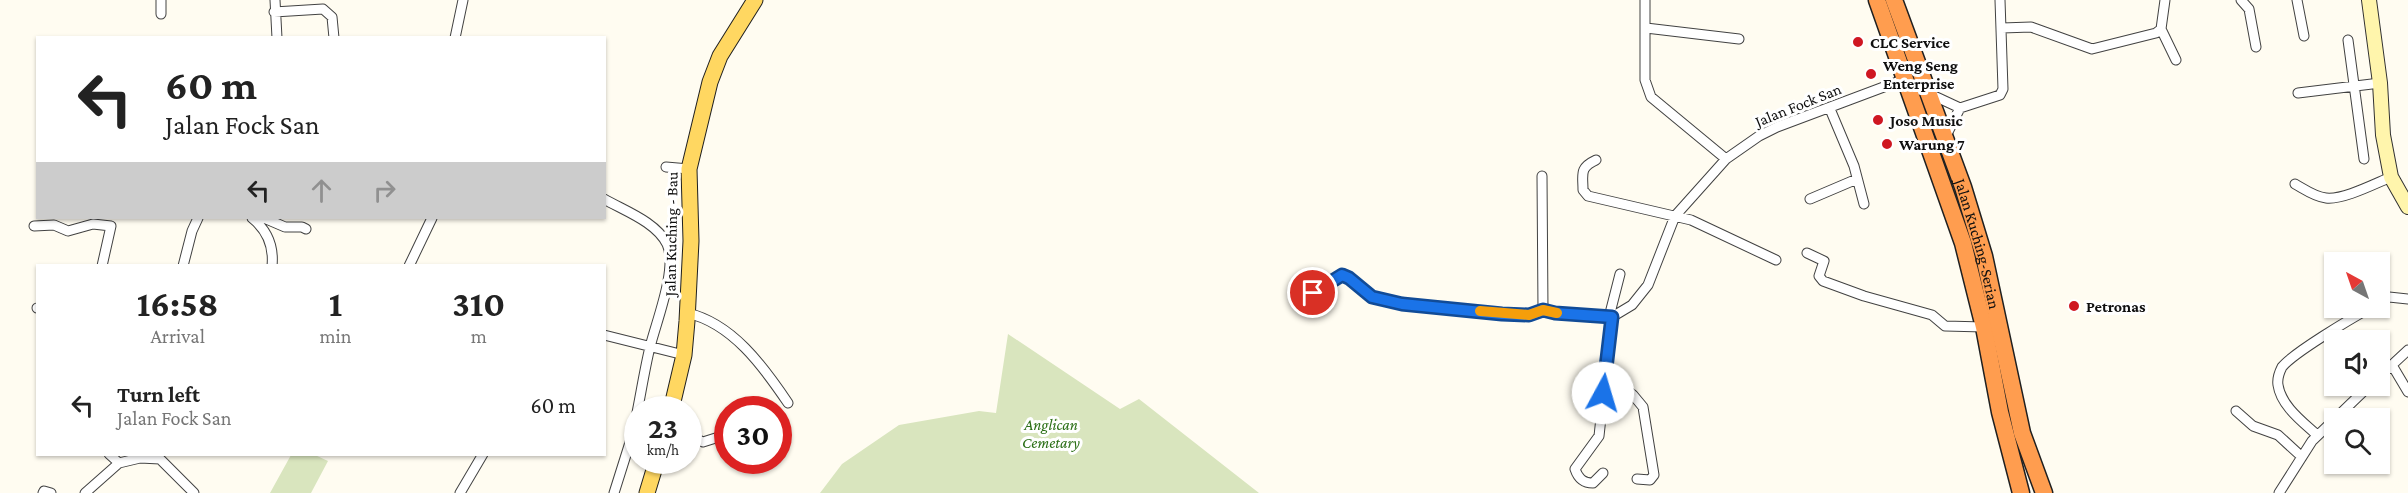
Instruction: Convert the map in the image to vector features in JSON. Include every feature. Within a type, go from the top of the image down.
[{"type":"highway","name":"Jalan Kuching-Serian","points":[[1877,0],[1954,215],[1972,276],[1993,379],[2021,493]]},
{"type":"highway","name":"Jalan Kuching-Serian","points":[[1894,0],[1945,139],[1984,256],[2022,433],[2044,493]]},
{"type":"main road","name":"Jalan Kuching - Bau","points":[[674,396],[684,355],[687,313],[691,242],[689,170],[710,82],[720,56],[755,0]]},
{"type":"main road","points":[[647,493],[653,474]]},
{"type":"street","points":[[161,0],[161,14]]},
{"type":"street","points":[[274,0],[277,36]]},
{"type":"street","points":[[454,36],[463,0]]},
{"type":"street","points":[[1645,0],[1645,80],[1651,97],[1726,159]]},
{"type":"street","points":[[1945,139],[1960,108],[2000,95],[2003,89],[2000,0]]},
{"type":"street","points":[[2165,0],[2161,29],[2176,60]]},
{"type":"street","points":[[2241,0],[2248,9],[2256,47]]},
{"type":"street","points":[[2297,0],[2304,36]]},
{"type":"street","points":[[2369,0],[2380,83],[2383,135],[2391,177],[2408,207]]},
{"type":"street","points":[[274,12],[323,9],[332,17],[334,36]]},
{"type":"street","points":[[2002,28],[2031,27],[2092,49],[2156,33],[2161,29]]},
{"type":"street","points":[[1646,28],[1739,39]]},
{"type":"street","points":[[2348,40],[2364,159]]},
{"type":"street","name":"Jalan Fock San","points":[[1611,317],[1632,305],[1648,285],[1675,216],[1726,159],[1768,132],[1905,79]]},
{"type":"street","points":[[2298,93],[2380,83]]},
{"type":"street","points":[[1928,93],[1960,108]]},
{"type":"street","points":[[1830,109],[1857,179],[1864,204]]},
{"type":"street","points":[[1596,160],[1585,165],[1583,169],[1584,194],[1691,220],[1776,260]]},
{"type":"street","points":[[666,167],[689,170]]},
{"type":"street","points":[[1542,176],[1543,310]]},
{"type":"street","points":[[2295,184],[2313,195],[2327,199],[2343,196],[2391,177]]},
{"type":"street","points":[[1809,199],[1857,179]]},
{"type":"street","points":[[606,201],[645,222],[656,231],[667,246],[667,288],[650,346],[632,436],[614,493]]},
{"type":"street","points":[[184,264],[198,219]]},
{"type":"street","points":[[253,219],[268,237],[272,247],[272,264]]},
{"type":"street","points":[[266,219],[278,225],[306,229]]},
{"type":"street","points":[[411,264],[432,219]]},
{"type":"street","points":[[34,226],[54,225],[68,231],[93,224],[111,226],[102,264]]},
{"type":"street","points":[[1807,253],[1824,261],[1819,276],[1823,281],[1864,296],[1932,315],[1945,326],[1984,327]]},
{"type":"street","points":[[1603,473],[1593,483],[1586,483],[1577,476],[1575,469],[1599,436],[1611,317],[1620,274]]},
{"type":"street","points":[[1305,295],[1322,289],[1342,275],[1372,297],[1402,304],[1529,315],[1543,310],[1611,317]]},
{"type":"street","points":[[2390,297],[2408,299]]},
{"type":"street","points":[[687,313],[711,321],[743,345],[783,396]]},
{"type":"street","points":[[2317,435],[2288,406],[2279,391],[2279,373],[2290,360],[2355,318]]},
{"type":"street","points":[[606,335],[684,355]]},
{"type":"street","points":[[2408,350],[2392,365],[2408,392]]},
{"type":"street","points":[[1605,372],[1634,395],[1645,413],[1654,475],[1650,480],[1637,479]]},
{"type":"street","points":[[2279,493],[2317,435],[2358,396]]},
{"type":"street","points":[[2236,411],[2253,426],[2278,435],[2302,457]]},
{"type":"street","points":[[111,456],[119,463]]},
{"type":"street","points":[[460,493],[482,456]]},
{"type":"street","points":[[85,493],[119,463],[140,458],[159,459],[194,493]]},
{"type":"street","points":[[42,493],[44,490],[51,493]]},
{"type":"green space","name":"Anglican Cemetary","points":[[1008,334],[1120,409],[1139,399],[1259,493],[820,493],[842,464],[899,425],[979,411],[996,413]]},
{"type":"green space","points":[[290,456],[317,456],[328,461],[311,493],[270,493]]},
{"type":"slow traffic","points":[[1480,311],[1529,315],[1543,310],[1557,313]]},
{"type":"place","name":"CLC Service","points":[[1858,42]]},
{"type":"place","name":"Weng Seng Enterprise","points":[[1871,74]]},
{"type":"place","name":"Joso Music","points":[[1878,120]]},
{"type":"place","name":"Warung 7","points":[[1887,144]]},
{"type":"place","name":"Petronas","points":[[2074,306]]},
{"type":"route","points":[[1313,293],[1342,275],[1372,297],[1402,304],[1502,314],[1529,315],[1543,310],[1612,317],[1603,393]]}]
